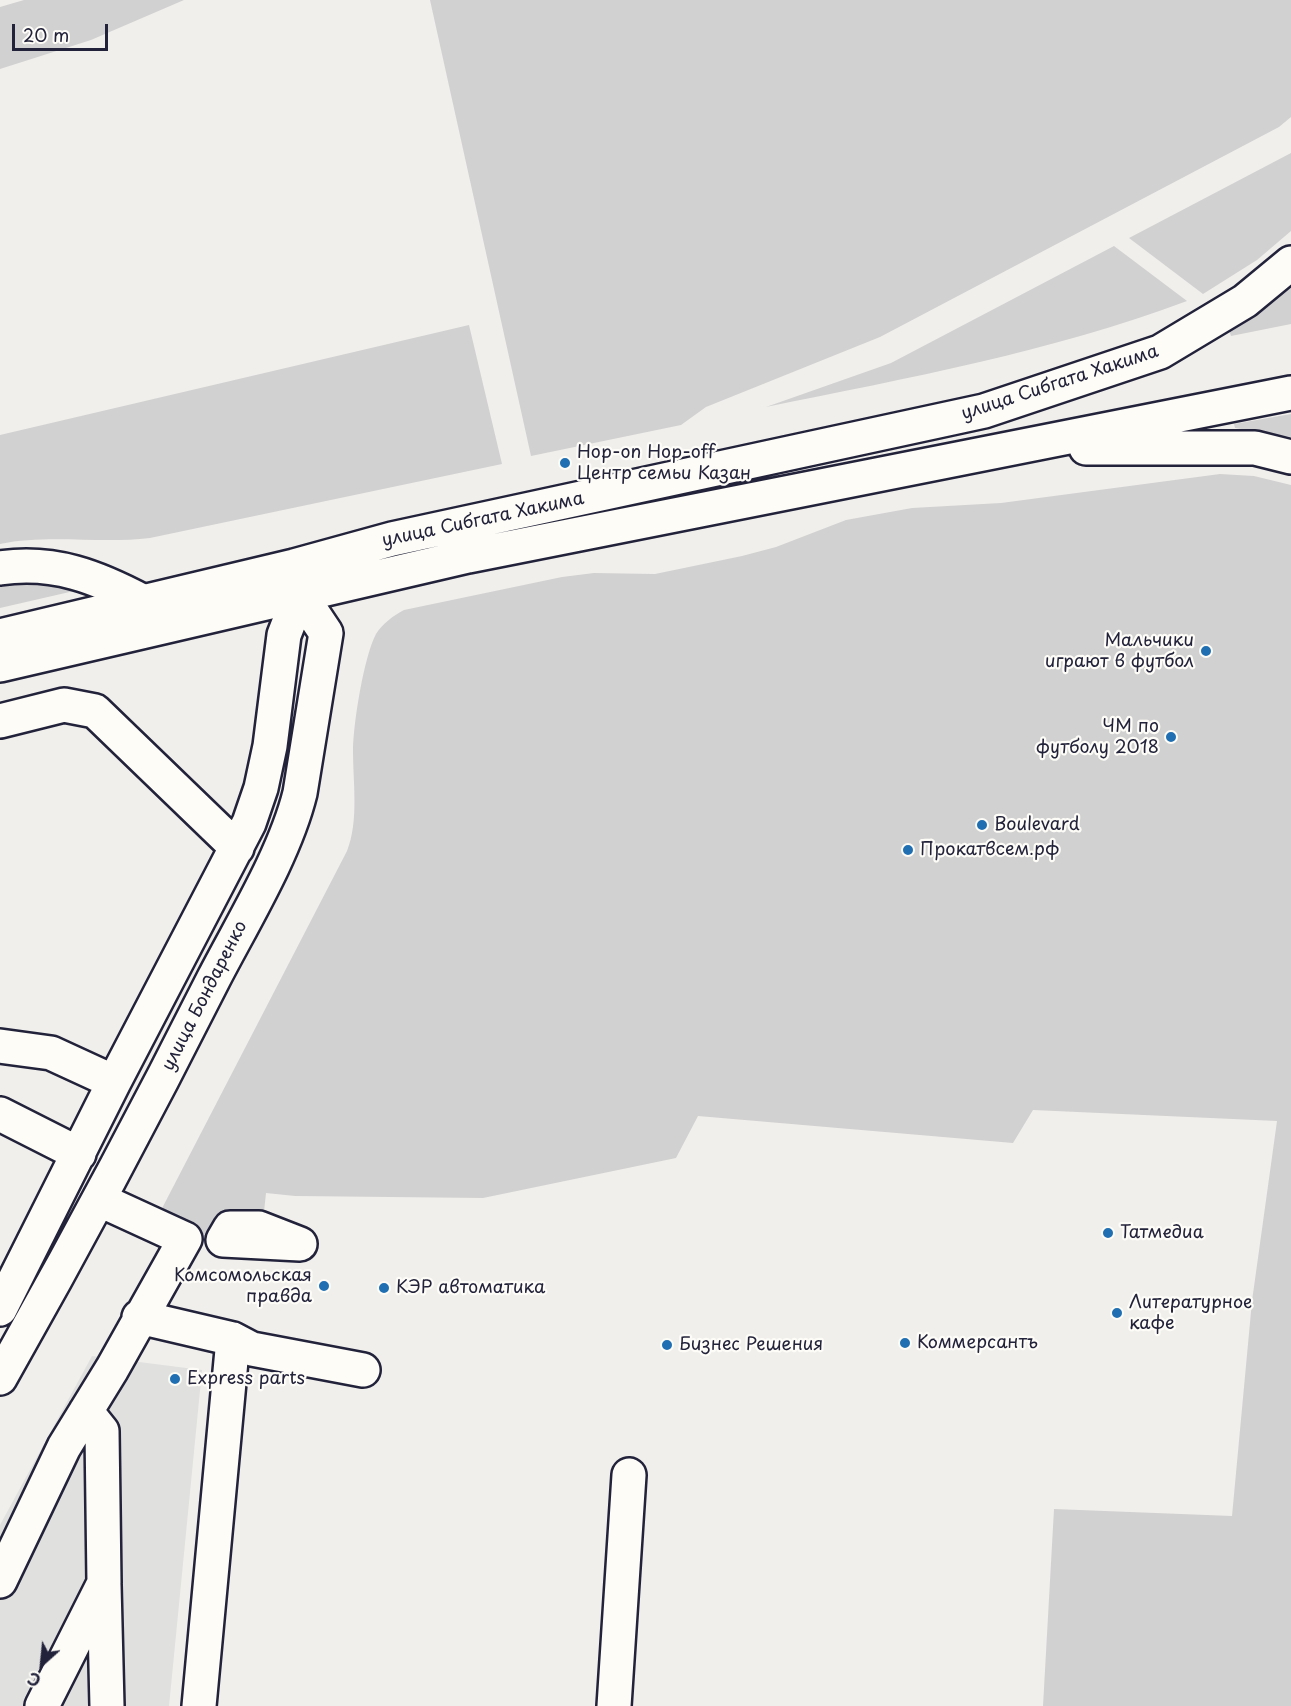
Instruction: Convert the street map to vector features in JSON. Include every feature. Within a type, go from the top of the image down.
[{"type":"main road","name":"улица Сибгата Хакима","points":[[0,665],[297,580],[392,539],[984,411],[1160,352],[1245,301],[1291,263]]},
{"type":"main road","name":"улица Сибгата Хакима","points":[[0,636],[144,602],[468,556],[1291,393]]},
{"type":"main road","name":"улица Сибгата Хакима","points":[[1006,449],[1255,448],[1291,457]]},
{"type":"main road","points":[[0,568],[36,566],[70,570],[100,579],[144,602]]},
{"type":"main road","points":[[0,1309],[114,1082],[237,848],[261,788],[270,746],[284,635],[297,580]]},
{"type":"main road","name":"улица Бондаренко","points":[[0,1378],[100,1200],[270,867],[297,805],[326,633],[297,580]]},
{"type":"main road","points":[[0,721],[64,705],[95,711],[237,848]]},
{"type":"main road","points":[[0,1046],[51,1053],[114,1082]]},
{"type":"main road","points":[[0,1114],[79,1154]]},
{"type":"main road","points":[[0,1581],[64,1447],[185,1239],[100,1200]]},
{"type":"main road","points":[[139,1317],[233,1339],[252,1349],[363,1370]]},
{"type":"main road","points":[[199,1706],[233,1339]]},
{"type":"main road","points":[[86,1411],[102,1431],[107,1706]]},
{"type":"main road","points":[[614,1706],[629,1475]]},
{"type":"main road","points":[[42,1706],[104,1583]]},
{"type":"shaded area","points":[[24,0],[184,0],[91,40],[0,69],[0,7]]},
{"type":"shaded area","points":[[430,0],[1291,0],[1291,117],[1279,127],[880,337],[706,407],[681,425],[531,456]]},
{"type":"shaded area","points":[[1291,153],[1291,231],[1257,260],[1203,294],[1129,238]]},
{"type":"shaded area","points":[[1114,246],[1187,301],[1084,335],[1031,349],[926,374],[766,407],[891,363]]},
{"type":"shaded area","points":[[1291,288],[1291,324],[1231,336],[1229,330]]},
{"type":"shaded area","points":[[469,325],[502,464],[150,538],[55,539],[0,544],[0,435]]},
{"type":"shaded area","points":[[1291,414],[1291,437],[1235,428],[1234,424]]},
{"type":"shaded area","points":[[1220,474],[1254,476],[1291,485],[1291,1706],[1043,1706],[1054,1509],[1232,1516],[1252,1301],[1277,1121],[1033,1110],[1013,1143],[698,1116],[676,1158],[483,1198],[295,1196],[266,1193],[263,1221],[200,1235],[157,1218],[347,851],[354,815],[353,739],[360,691],[367,658],[376,634],[392,617],[404,610],[562,577],[594,573],[655,574],[742,556],[776,547],[846,520],[912,508],[1001,503]]},
{"type":"shaded area","points":[[25,581],[87,588],[0,608],[0,583]]},
{"type":"shaded area","points":[[92,1356],[202,1370],[169,1706],[0,1706],[0,1525]]},
{"type":"place","name":"Hop-on Hop-off Центр семьи Казан","points":[[565,463]]},
{"type":"place","name":"Мальчики играют в футбол","points":[[1206,651]]},
{"type":"place","name":"ЧМ по футболу 2018","points":[[1171,737]]},
{"type":"place","name":"Boulevard","points":[[982,825]]},
{"type":"place","name":"Прокатвсем.рф","points":[[908,850]]},
{"type":"place","name":"Татмедиа","points":[[1108,1233]]},
{"type":"place","name":"Комсомольская правда","points":[[324,1286]]},
{"type":"place","name":"КЭР автоматика","points":[[384,1288]]},
{"type":"place","name":"Литературное кафе","points":[[1117,1313]]},
{"type":"place","name":"Коммерсантъ","points":[[905,1343]]},
{"type":"place","name":"Бизнес Решения","points":[[667,1345]]},
{"type":"place","name":"Express parts","points":[[175,1379]]}]
